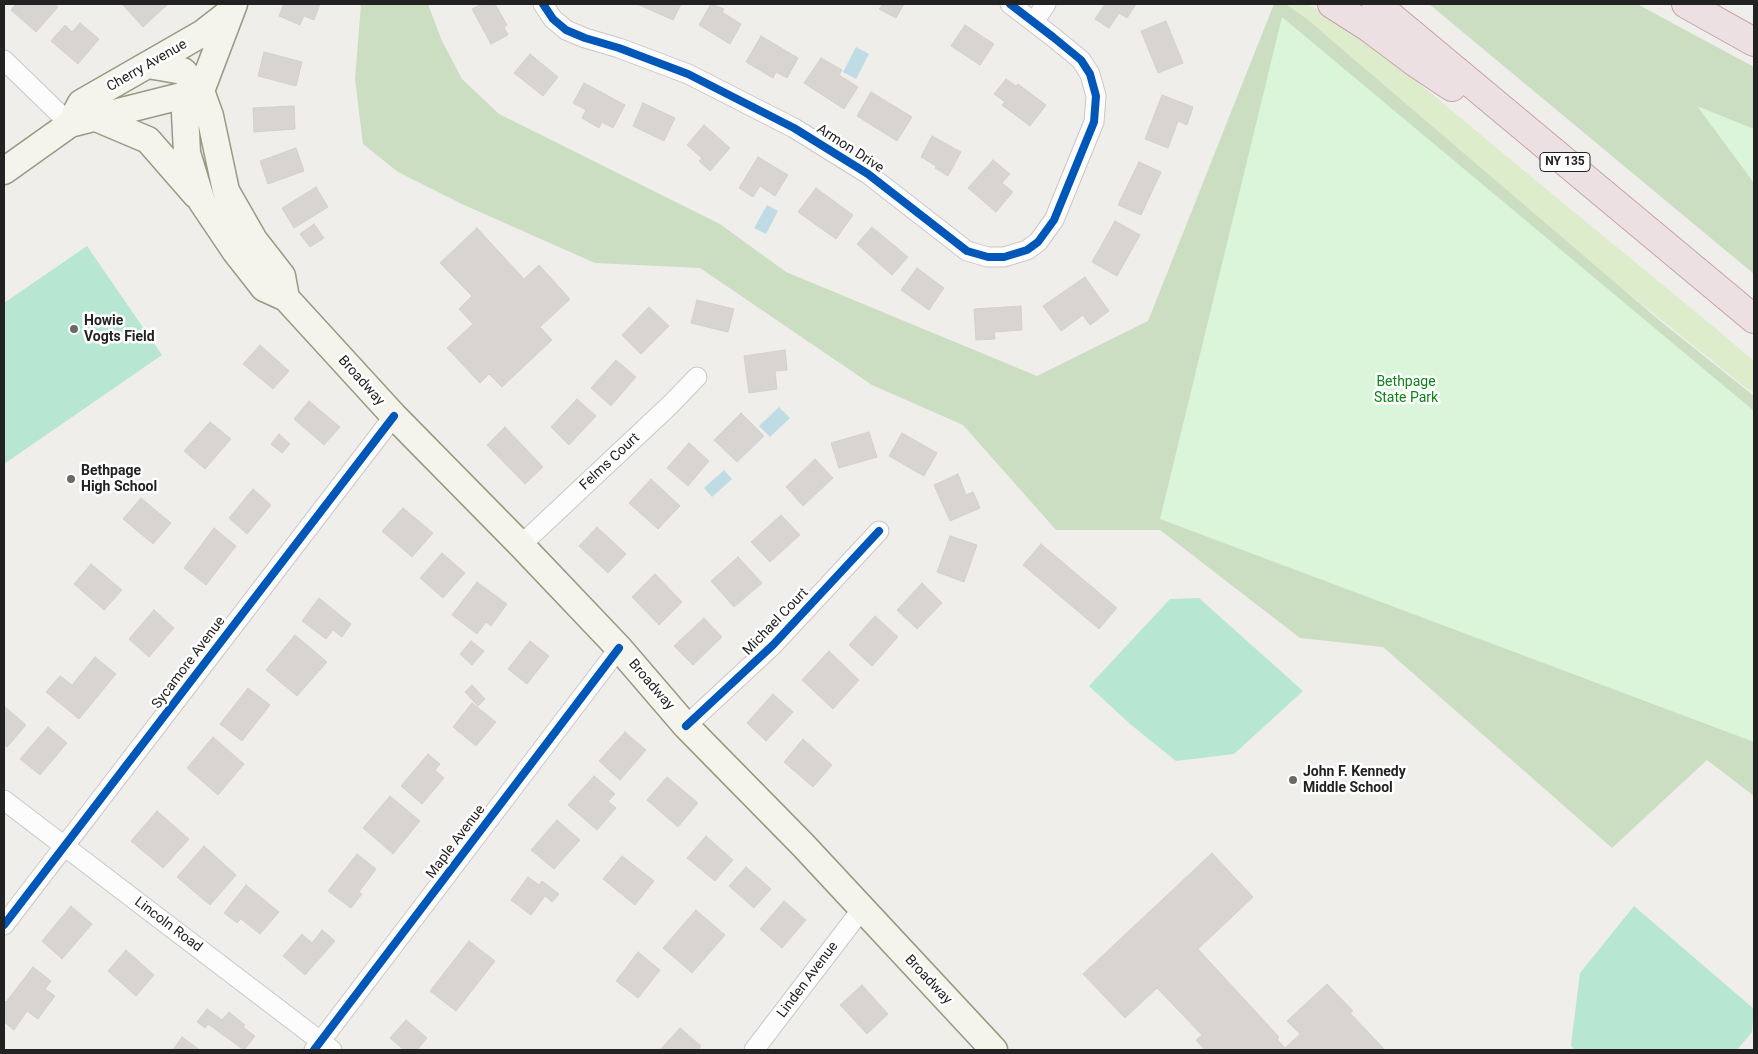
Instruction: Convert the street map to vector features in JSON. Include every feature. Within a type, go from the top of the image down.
[{"type":"highway","points":[[1332,4],[1368,27],[1416,63],[1554,153]]},
{"type":"highway","name":"NY 135","points":[[1376,4],[1754,319]]},
{"type":"highway","points":[[1686,4],[1754,42]]},
{"type":"main road","name":"Cherry Avenue","points":[[70,124],[81,103],[203,33],[232,8]]},
{"type":"main road","name":"Broadway","points":[[232,8],[201,91],[185,113],[187,153],[202,202],[234,251],[264,288],[286,298],[394,416],[619,648],[686,726],[803,845],[994,1050]]},
{"type":"main road","points":[[148,65],[183,72],[201,91]]},
{"type":"main road","name":"Cherry Avenue","points":[[4,171],[70,124],[201,91]]},
{"type":"main road","name":"Broadway","points":[[201,91],[210,116],[226,192],[254,240],[282,276],[286,298]]},
{"type":"main road","points":[[96,118],[148,140],[202,202]]},
{"type":"street","name":"Armon Drive","points":[[543,4],[553,19],[566,30],[688,74],[794,128],[868,174],[967,251],[988,257],[1004,257],[1027,250],[1038,242],[1054,220],[1094,122],[1096,96],[1090,74],[1081,60],[1034,22]]},
{"type":"street","points":[[1010,4],[1034,22],[1046,4]]},
{"type":"street","points":[[4,60],[70,124]]},
{"type":"street","name":"Felms Court","points":[[521,545],[670,405],[697,377]]},
{"type":"street","name":"Sycamore Avenue","points":[[4,924],[394,416]]},
{"type":"street","name":"Michael Court","points":[[686,726],[774,645],[879,531]]},
{"type":"street","name":"Maple Avenue","points":[[322,1047],[619,648]]},
{"type":"street","name":"Lincoln Road","points":[[4,800],[322,1047]]},
{"type":"street","name":"Linden Avenue","points":[[754,1050],[862,909]]},
{"type":"green space","name":"Bethpage State Park","points":[[361,4],[428,4],[442,41],[462,79],[499,114],[720,224],[786,272],[1037,376],[1148,321],[1274,4],[1286,4],[1307,19],[1659,320],[1754,396],[1754,796],[1707,760],[1612,848],[1383,647],[1300,638],[1160,530],[1056,530],[963,425],[872,385],[700,268],[595,263],[464,205],[398,172],[363,144],[355,79]]},
{"type":"green space","points":[[1286,4],[1306,4],[1328,14],[1402,69],[1714,327],[1754,361],[1754,394],[1618,285],[1307,19]]},
{"type":"green space","points":[[1429,4],[1637,4],[1754,67],[1754,274]]},
{"type":"green space","name":"Bethpage State Park","points":[[1282,17],[1754,411],[1754,742],[1160,519]]},
{"type":"green space","points":[[1697,106],[1754,129],[1754,183]]},
{"type":"green space","name":"Howie Vogts Field","points":[[87,246],[162,355],[4,464],[4,303]]},
{"type":"green space","points":[[1199,598],[1303,691],[1234,754],[1176,761],[1130,724],[1089,686],[1170,599]]},
{"type":"green space","points":[[1634,906],[1754,1009],[1752,1032],[1737,1050],[1574,1050],[1571,1045],[1580,973]]},
{"type":"water","points":[[856,47],[869,54],[856,79],[843,72]]},
{"type":"water","points":[[767,205],[778,211],[766,234],[754,228]]},
{"type":"water","points":[[779,407],[790,418],[770,437],[759,426]]},
{"type":"water","points":[[724,470],[732,479],[712,497],[704,488]]},
{"type":"building","points":[[16,4],[54,4],[58,7],[36,32],[11,10]]},
{"type":"building","points":[[122,4],[168,4],[143,27]]},
{"type":"building","points":[[284,4],[320,4],[314,20],[304,16],[300,25],[279,16]]},
{"type":"building","points":[[482,4],[495,4],[507,25],[504,27],[508,35],[491,44],[472,9]]},
{"type":"building","points":[[637,4],[681,4],[673,20]]},
{"type":"building","points":[[711,4],[724,9],[722,12],[741,24],[730,44],[699,25]]},
{"type":"building","points":[[883,4],[904,4],[896,18],[879,9]]},
{"type":"building","points":[[1105,4],[1136,4],[1127,18],[1119,13],[1109,28],[1095,19]]},
{"type":"building","points":[[1166,21],[1183,63],[1158,73],[1141,31]]},
{"type":"building","points":[[80,23],[99,39],[78,64],[51,41],[65,25],[72,32]]},
{"type":"building","points":[[965,25],[994,44],[980,65],[951,46]]},
{"type":"building","points":[[761,36],[798,58],[787,78],[776,72],[773,78],[746,62]]},
{"type":"building","points":[[264,52],[302,62],[296,86],[258,76]]},
{"type":"building","points":[[530,54],[558,77],[543,96],[514,73]]},
{"type":"building","points":[[821,58],[842,70],[839,75],[858,87],[844,109],[804,83]]},
{"type":"building","points":[[1006,79],[1016,86],[1018,84],[1046,105],[1030,126],[1002,105],[1005,102],[994,94]]},
{"type":"building","points":[[584,83],[625,105],[613,128],[602,122],[599,128],[582,118],[586,110],[573,103]]},
{"type":"building","points":[[871,92],[912,117],[897,141],[857,116]]},
{"type":"building","points":[[1162,95],[1193,107],[1187,125],[1178,121],[1168,148],[1145,139]]},
{"type":"building","points":[[643,103],[675,118],[664,141],[633,126]]},
{"type":"building","points":[[294,106],[295,129],[254,132],[253,108]]},
{"type":"building","points":[[704,125],[730,148],[710,171],[699,161],[702,158],[687,145]]},
{"type":"building","points":[[932,136],[961,152],[948,176],[921,157]]},
{"type":"building","points":[[296,148],[304,171],[268,184],[260,161]]},
{"type":"building","points":[[758,157],[788,175],[775,196],[760,186],[753,197],[739,188]]},
{"type":"building","points":[[993,160],[1010,174],[1002,183],[1013,192],[996,212],[968,188]]},
{"type":"building","points":[[1139,162],[1161,172],[1141,215],[1118,205]]},
{"type":"building","points":[[316,187],[328,207],[294,228],[282,208]]},
{"type":"building","points":[[816,188],[853,215],[836,239],[798,212]]},
{"type":"building","points":[[1115,221],[1140,235],[1117,276],[1092,262]]},
{"type":"building","points":[[314,224],[324,238],[310,247],[300,234]]},
{"type":"building","points":[[872,227],[908,257],[892,275],[857,244]]},
{"type":"building","points":[[477,228],[524,279],[539,265],[570,299],[540,327],[552,340],[502,387],[489,374],[480,383],[447,348],[473,324],[459,309],[472,296],[440,263]]},
{"type":"building","points":[[917,268],[944,288],[929,310],[901,290]]},
{"type":"building","points":[[1085,277],[1109,311],[1090,325],[1083,315],[1061,331],[1043,306]]},
{"type":"building","points":[[697,300],[734,309],[728,332],[691,323]]},
{"type":"building","points":[[1021,306],[1022,330],[994,332],[995,339],[976,340],[974,309]]},
{"type":"building","points":[[649,307],[669,326],[641,354],[622,335]]},
{"type":"building","points":[[260,345],[289,371],[273,389],[243,364]]},
{"type":"building","points":[[785,350],[787,370],[775,371],[777,389],[749,393],[744,356]]},
{"type":"building","points":[[616,360],[636,377],[611,406],[591,388]]},
{"type":"building","points":[[577,399],[596,416],[569,445],[551,427]]},
{"type":"building","points":[[309,401],[340,427],[324,445],[294,419]]},
{"type":"building","points":[[741,413],[764,436],[737,462],[714,440]]},
{"type":"building","points":[[210,422],[231,439],[205,469],[184,451]]},
{"type":"building","points":[[505,427],[543,467],[525,484],[487,445]]},
{"type":"building","points":[[869,432],[877,457],[839,468],[831,443]]},
{"type":"building","points":[[902,433],[937,453],[924,476],[889,456]]},
{"type":"building","points":[[279,434],[290,444],[282,453],[271,444]]},
{"type":"building","points":[[689,443],[709,461],[688,486],[667,468]]},
{"type":"building","points":[[815,459],[833,478],[803,506],[786,487]]},
{"type":"building","points":[[958,474],[966,495],[973,492],[980,508],[950,521],[934,485]]},
{"type":"building","points":[[651,479],[680,506],[658,529],[629,503]]},
{"type":"building","points":[[253,489],[271,505],[247,534],[229,518]]},
{"type":"building","points":[[141,498],[171,523],[153,544],[123,519]]},
{"type":"building","points":[[403,508],[433,533],[412,557],[382,531]]},
{"type":"building","points":[[781,515],[800,535],[770,562],[751,542]]},
{"type":"building","points":[[597,527],[626,554],[608,573],[579,546]]},
{"type":"building","points":[[214,528],[236,546],[206,585],[184,568]]},
{"type":"building","points":[[950,536],[977,545],[964,582],[937,572]]},
{"type":"building","points":[[1041,544],[1117,608],[1099,629],[1023,565]]},
{"type":"building","points":[[442,553],[465,573],[443,598],[420,578]]},
{"type":"building","points":[[738,557],[762,583],[734,607],[711,581]]},
{"type":"building","points":[[91,564],[122,590],[104,610],[74,584]]},
{"type":"building","points":[[655,574],[682,602],[659,625],[632,597]]},
{"type":"building","points":[[477,582],[507,604],[491,626],[486,622],[477,634],[452,615]]},
{"type":"building","points":[[922,583],[942,603],[917,629],[897,610]]},
{"type":"building","points":[[319,598],[351,624],[342,637],[333,630],[326,639],[302,621]]},
{"type":"building","points":[[154,610],[174,628],[149,657],[129,639]]},
{"type":"building","points":[[875,616],[898,637],[872,666],[849,645]]},
{"type":"building","points":[[704,618],[722,637],[693,665],[674,646]]},
{"type":"building","points":[[295,635],[327,662],[297,696],[266,670]]},
{"type":"building","points":[[471,641],[484,651],[472,665],[460,654]]},
{"type":"building","points":[[530,641],[549,656],[527,684],[508,669]]},
{"type":"building","points":[[829,651],[859,680],[833,709],[802,680]]},
{"type":"building","points":[[95,657],[116,674],[79,719],[46,692],[60,676],[72,685]]},
{"type":"building","points":[[472,685],[485,699],[478,706],[465,692]]},
{"type":"building","points":[[248,688],[270,705],[242,741],[220,724]]},
{"type":"building","points":[[773,694],[793,712],[766,741],[747,723]]},
{"type":"building","points":[[472,703],[496,722],[476,746],[453,727]]},
{"type":"building","points":[[4,706],[26,725],[7,747],[4,744]]},
{"type":"building","points":[[48,727],[67,743],[40,775],[20,759]]},
{"type":"building","points":[[625,732],[646,750],[620,780],[599,761]]},
{"type":"building","points":[[213,737],[244,764],[218,795],[187,768]]},
{"type":"building","points":[[803,739],[832,765],[813,787],[784,762]]},
{"type":"building","points":[[428,754],[440,764],[435,770],[444,778],[422,804],[401,786]]},
{"type":"building","points":[[594,776],[615,794],[608,801],[616,808],[597,830],[568,805]]},
{"type":"building","points":[[667,777],[698,803],[678,827],[647,800]]},
{"type":"building","points":[[390,796],[420,821],[393,854],[363,828]]},
{"type":"building","points":[[157,811],[189,839],[163,868],[131,841]]},
{"type":"building","points":[[557,820],[580,840],[554,869],[531,850]]},
{"type":"building","points":[[706,836],[733,860],[715,881],[687,858]]},
{"type":"building","points":[[204,846],[236,875],[210,905],[177,877]]},
{"type":"building","points":[[1212,853],[1253,897],[1198,949],[1279,1037],[1277,1039],[1285,1048],[1300,1034],[1287,1021],[1327,984],[1353,1011],[1350,1013],[1385,1050],[1205,1050],[1196,1040],[1202,1035],[1157,988],[1125,1018],[1083,974]]},
{"type":"building","points":[[357,854],[376,869],[359,892],[362,894],[351,908],[328,891]]},
{"type":"building","points":[[622,856],[654,881],[635,905],[603,879]]},
{"type":"building","points":[[746,867],[771,889],[754,908],[729,886]]},
{"type":"building","points":[[528,877],[539,885],[542,881],[559,894],[552,902],[545,896],[531,915],[511,900]]},
{"type":"building","points":[[246,885],[279,912],[260,934],[241,919],[237,923],[224,913]]},
{"type":"building","points":[[784,901],[806,920],[782,948],[760,929]]},
{"type":"building","points":[[71,906],[92,924],[62,959],[42,941]]},
{"type":"building","points":[[696,910],[725,935],[692,973],[663,948]]},
{"type":"building","points":[[322,930],[335,941],[305,975],[283,956],[302,934],[312,943]]},
{"type":"building","points":[[469,941],[495,961],[456,1011],[430,991]]},
{"type":"building","points":[[126,950],[154,975],[136,996],[108,971]]},
{"type":"building","points":[[638,952],[660,970],[638,998],[616,981]]},
{"type":"building","points":[[33,967],[51,981],[45,989],[55,996],[38,1019],[27,1011],[14,1030],[4,1022],[4,1000],[6,1002]]},
{"type":"building","points":[[862,985],[888,1014],[867,1034],[840,1005]]},
{"type":"building","points":[[207,1009],[222,1020],[229,1012],[245,1025],[243,1027],[255,1036],[244,1050],[208,1024],[205,1028],[197,1022]]},
{"type":"building","points":[[406,1020],[427,1038],[417,1050],[404,1050],[390,1038]]},
{"type":"building","points":[[680,1028],[701,1046],[698,1050],[660,1050]]},
{"type":"building","points":[[182,1037],[200,1050],[173,1050]]},
{"type":"cycle path","points":[[543,4],[553,19],[566,30],[688,74],[794,128],[868,174],[967,251],[988,257],[1004,257],[1027,250],[1038,242],[1054,220],[1094,122],[1096,96],[1090,74],[1081,60],[1010,4]]},
{"type":"cycle path","points":[[4,925],[394,416]]},
{"type":"cycle path","points":[[686,726],[773,645],[879,531]]},
{"type":"cycle path","points":[[314,1050],[619,648]]},
{"type":"place","name":"Howie Vogts Field","points":[[74,329]]},
{"type":"place","name":"Bethpage High School","points":[[71,479]]},
{"type":"place","name":"John F. Kennedy Middle School","points":[[1293,780]]}]
